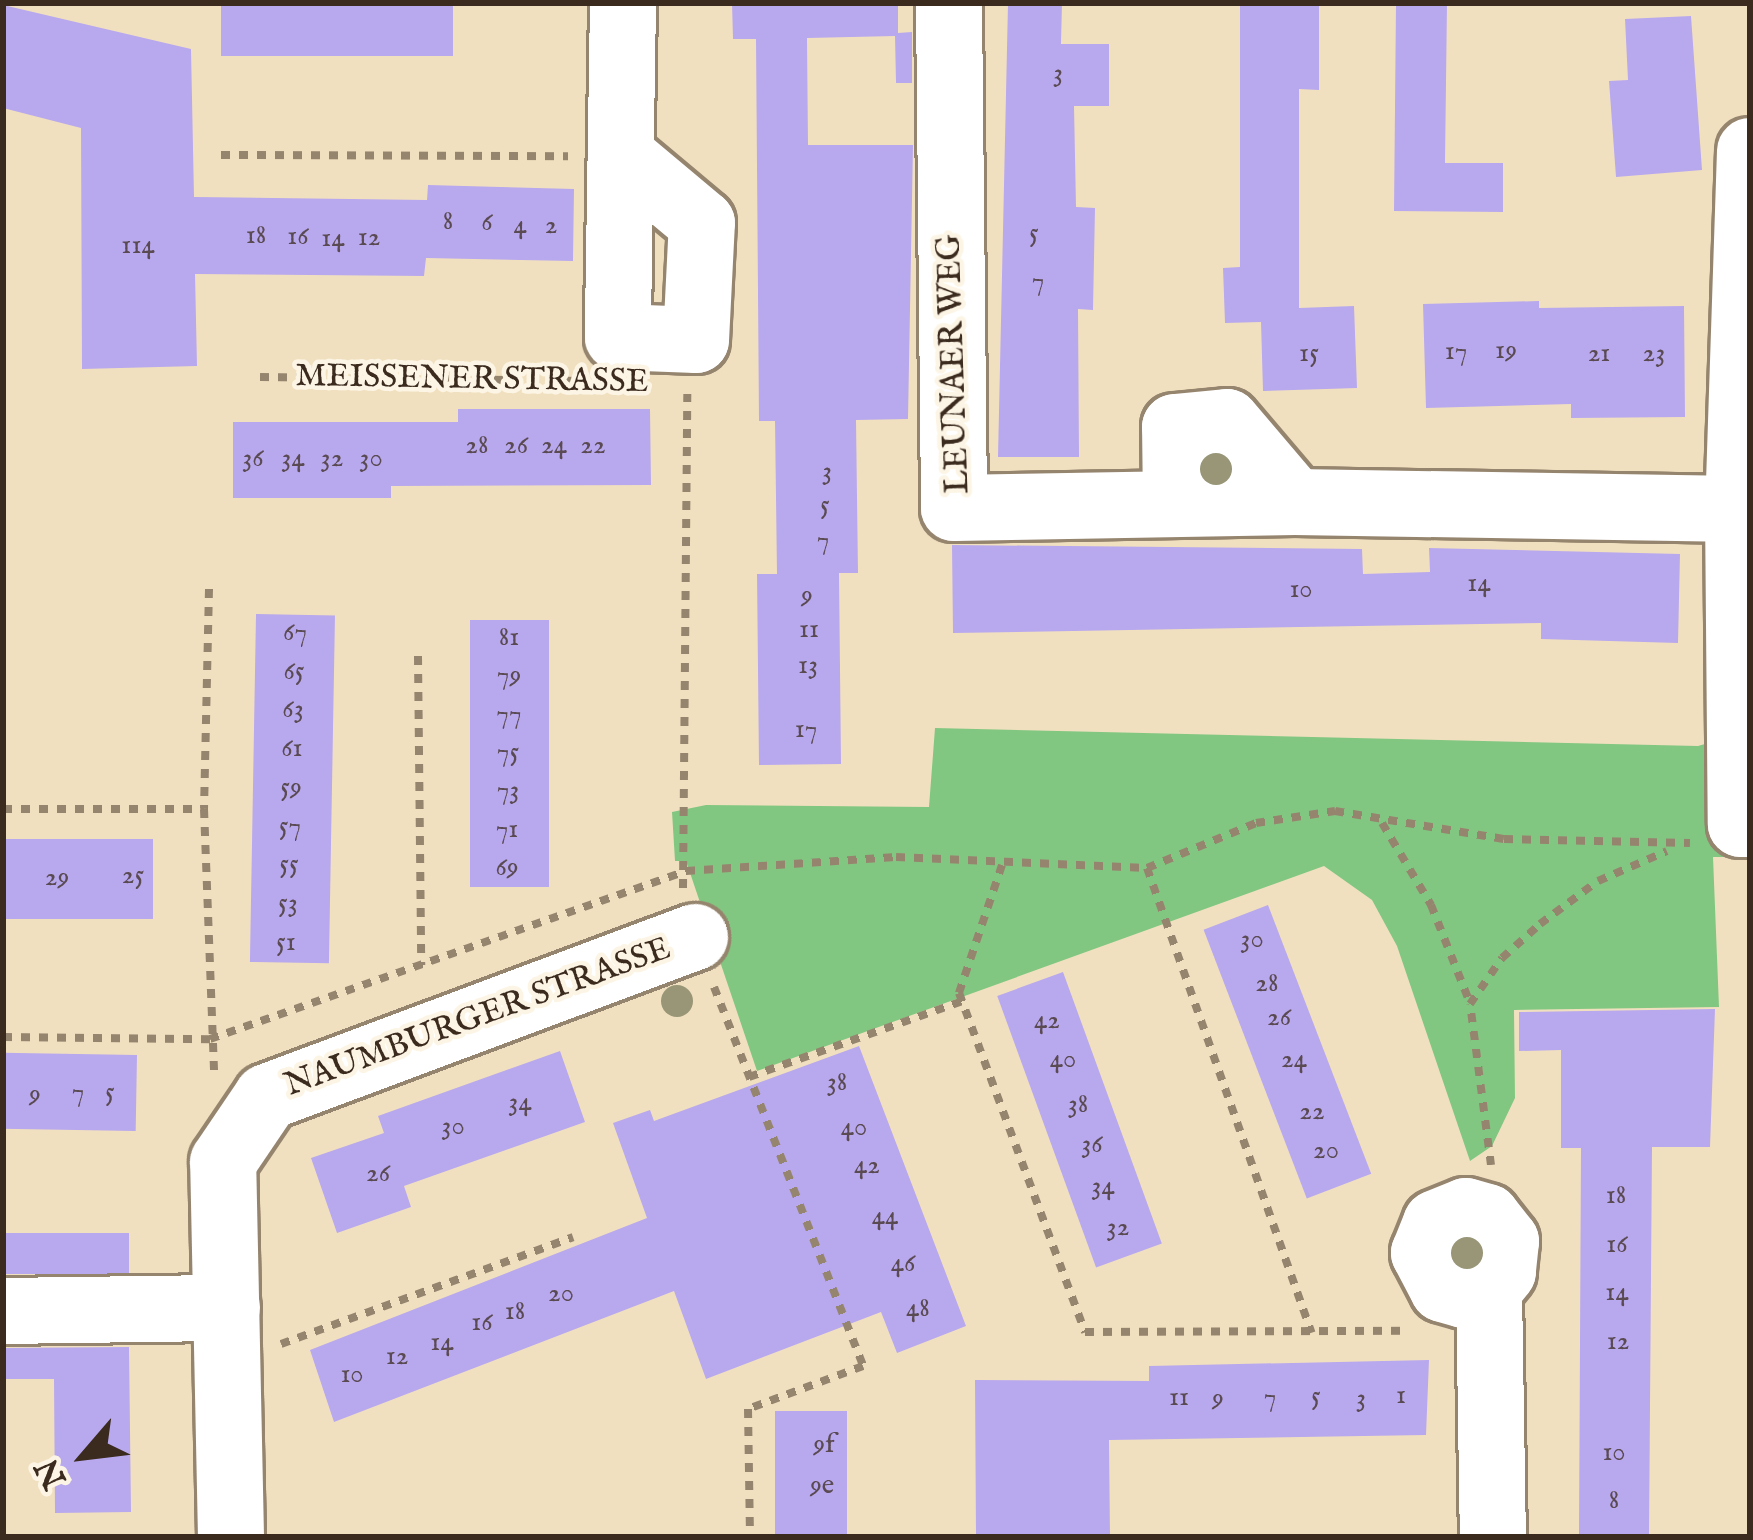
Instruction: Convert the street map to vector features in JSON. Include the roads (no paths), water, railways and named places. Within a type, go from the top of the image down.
[{"type":"street","name":"MEISSENER STRASSE","points":[[623,3],[618,338],[696,340]]},
{"type":"street","name":"LEUNAER WEG","points":[[949,3],[954,508],[1294,502],[1738,509]]},
{"type":"street","points":[[1746,824],[1738,509],[1750,151]]},
{"type":"street","name":"NAUMBURGER STRASSE","points":[[231,1537],[223,1162],[267,1096],[695,937]]},
{"type":"street","points":[[1487,1217],[1466,1211],[1436,1223],[1424,1253],[1443,1288],[1490,1309],[1493,1537]]},
{"type":"street","points":[[3,1311],[228,1335]]}]
